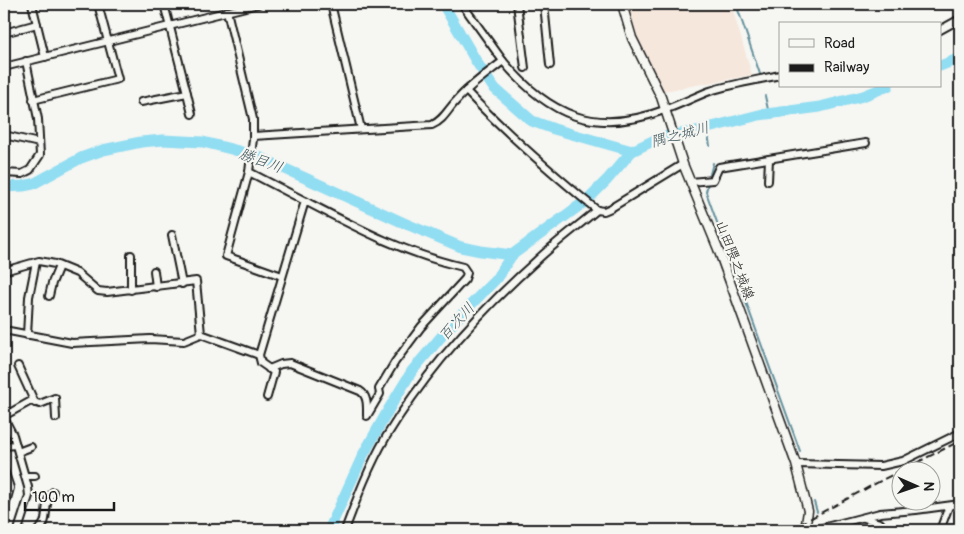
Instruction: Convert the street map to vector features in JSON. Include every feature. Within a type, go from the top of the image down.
[{"type":"main road","name":"山田隈之城線","points":[[622,4],[632,38],[656,84],[682,161],[718,249],[796,464],[808,510],[805,530]]},
{"type":"street","points":[[32,4],[45,57]]},
{"type":"street","points":[[33,100],[118,79],[98,4]]},
{"type":"street","points":[[164,4],[192,114]]},
{"type":"street","points":[[4,67],[258,4]]},
{"type":"street","points":[[331,4],[361,130]]},
{"type":"street","points":[[462,4],[502,62],[516,76],[554,107],[582,118],[601,122],[620,122],[666,112],[676,104],[719,88],[779,75]]},
{"type":"street","points":[[517,4],[525,68]]},
{"type":"street","points":[[544,4],[550,65]]},
{"type":"street","points":[[227,11],[253,119],[253,138],[249,170],[226,256],[282,276]]},
{"type":"street","points":[[942,29],[960,19]]},
{"type":"street","points":[[4,33],[37,24]]},
{"type":"street","points":[[4,173],[22,174],[30,170],[40,155],[38,119],[26,61]]},
{"type":"street","points":[[253,138],[432,125],[439,122],[457,99],[502,62]]},
{"type":"street","points":[[466,91],[485,111],[596,210],[604,211],[611,208],[682,161]]},
{"type":"street","points":[[142,102],[187,93]]},
{"type":"street","points":[[4,135],[39,143]]},
{"type":"street","points":[[690,182],[713,180],[719,167],[866,143]]},
{"type":"street","points":[[768,180],[769,159]]},
{"type":"street","points":[[249,170],[382,240],[419,255],[463,267],[467,273],[465,280],[421,327],[395,362],[379,389],[380,394],[368,416],[366,398],[364,393],[360,391],[290,363],[281,364],[269,369]]},
{"type":"street","points":[[267,397],[274,372],[261,363],[259,354],[305,201]]},
{"type":"street","points":[[345,530],[364,481],[386,437],[440,360],[514,281],[596,210]]},
{"type":"street","points":[[172,235],[182,284]]},
{"type":"street","points":[[131,255],[131,290]]},
{"type":"street","points":[[4,270],[39,261],[77,273],[98,291],[131,290],[196,281],[201,334]]},
{"type":"street","points":[[27,335],[29,296],[36,262]]},
{"type":"street","points":[[49,296],[59,266]]},
{"type":"street","points":[[154,271],[156,287]]},
{"type":"street","points":[[4,330],[72,343],[150,339],[184,341],[201,334],[259,354]]},
{"type":"street","points":[[18,366],[32,388],[34,402]]},
{"type":"street","points":[[18,530],[29,496],[13,435],[4,417],[31,401],[40,404],[55,398],[56,418]]},
{"type":"street","points":[[796,464],[881,466],[903,460],[960,433]]},
{"type":"street","points":[[4,446],[17,449],[31,447]]},
{"type":"street","points":[[4,470],[10,488],[4,510]]},
{"type":"street","points":[[25,476],[35,476]]},
{"type":"street","points":[[38,530],[42,528],[46,518],[48,498],[53,492]]},
{"type":"street","points":[[818,529],[880,513],[960,504]]},
{"type":"street","points":[[940,530],[949,506]]},
{"type":"street","points":[[863,517],[880,524],[886,530]]},
{"type":"shaded area","points":[[626,4],[731,4],[752,75],[664,91],[645,60],[629,18]]},
{"type":"waterway","name":"隅之城川","points":[[443,4],[493,87],[532,121],[632,151],[659,138],[692,132],[759,115],[820,107],[863,96],[883,88]]},
{"type":"waterway","points":[[736,4],[760,74]]},
{"type":"waterway","name":"隅之城川","points":[[942,65],[960,58]]},
{"type":"waterway","points":[[765,96],[769,114]]},
{"type":"waterway","points":[[707,128],[710,146]]},
{"type":"waterway","name":"勝目川","points":[[4,187],[33,184],[81,158],[103,150],[141,142],[163,140],[203,142],[259,157],[461,247],[512,255]]},
{"type":"waterway","name":"百次川","points":[[329,530],[363,455],[412,371],[452,324],[496,279],[512,255],[587,200],[632,151]]},
{"type":"waterway","points":[[709,178],[713,163]]},
{"type":"waterway","points":[[708,183],[706,192],[800,451]]},
{"type":"waterway","points":[[814,502],[817,512]]},
{"type":"railway","points":[[789,530],[960,441]]}]
